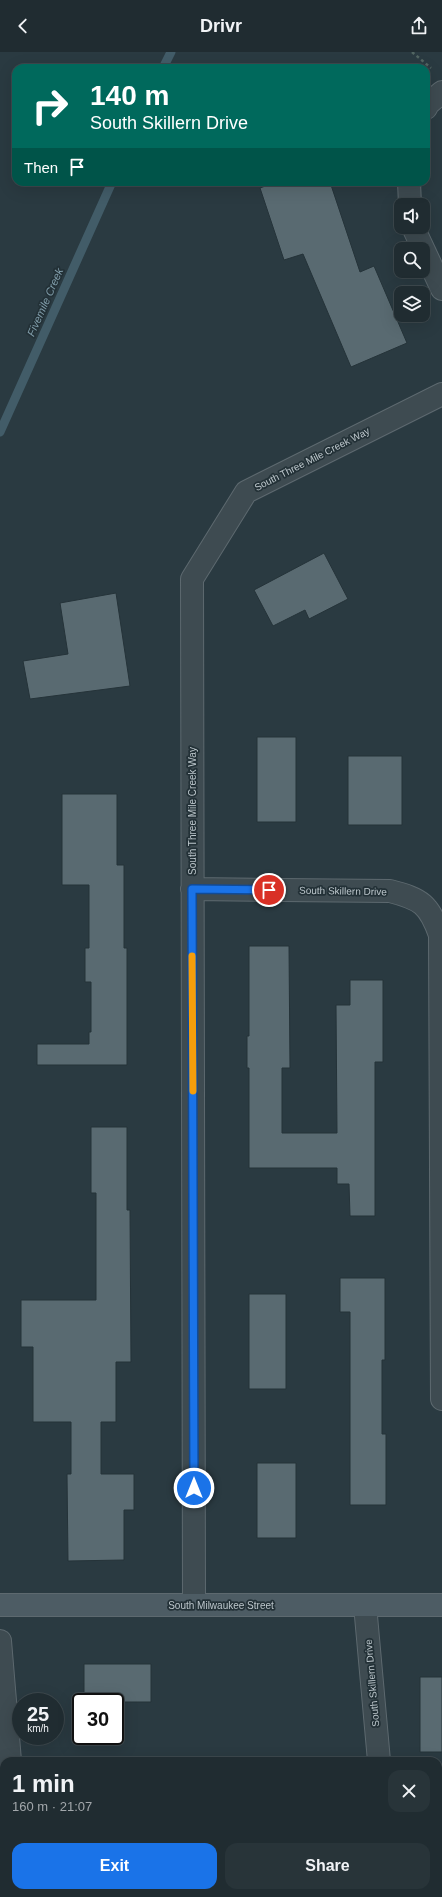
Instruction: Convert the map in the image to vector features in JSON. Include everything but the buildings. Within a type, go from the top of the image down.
[{"type":"street","points":[[430,100],[439,82]]},
{"type":"street","points":[[409,186],[410,198]]},
{"type":"street","points":[[416,234],[442,289]]},
{"type":"street","name":"South Three Mile Creek Way","points":[[194,1605],[192,579],[246,492],[442,394]]},
{"type":"street","name":"South Skillern Drive","points":[[192,889],[390,891],[409,896],[426,906],[434,920],[440,935],[442,1399]]},
{"type":"street","name":"South Milwaukee Street","points":[[0,1605],[442,1605]]},
{"type":"street","name":"South Skillern Drive","points":[[365,1605],[379,1757]]},
{"type":"street","points":[[0,1640],[10,1757]]},
{"type":"path","points":[[412,52],[423,64]]},
{"type":"path","points":[[430,72],[439,82]]},
{"type":"waterway","name":"Fivemile Creek","points":[[165,64],[171,52]]},
{"type":"waterway","name":"Fivemile Creek","points":[[0,432],[110,186]]},
{"type":"slow traffic","points":[[192,956],[193,1091]]},
{"type":"route","points":[[194,1488],[192,889],[269,890]]}]
